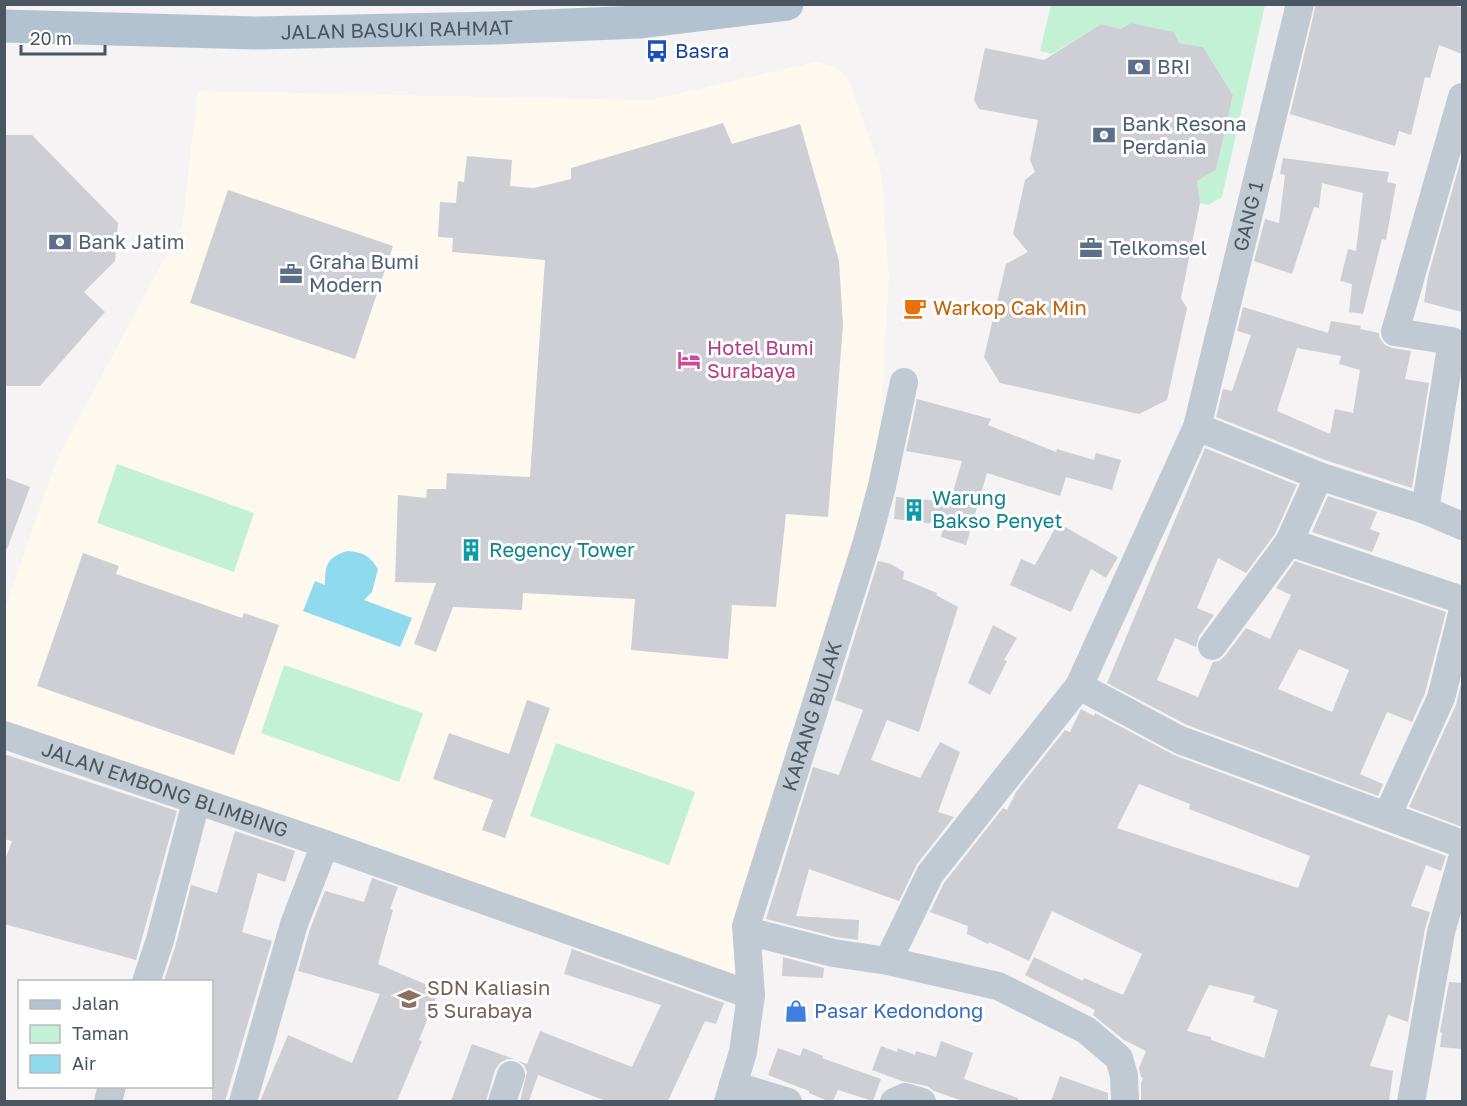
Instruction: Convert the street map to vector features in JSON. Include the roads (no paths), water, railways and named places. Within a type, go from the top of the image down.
[{"type":"main road","name":"JALAN BASUKI RAHMAT","points":[[4,26],[256,33],[495,28],[639,22],[787,4]]},
{"type":"street","name":"GANG 1","points":[[888,961],[930,874],[1079,686],[1197,427],[1300,4]]},
{"type":"street","points":[[1425,510],[1452,341],[1395,332],[1462,97]]},
{"type":"street","name":"KARANG BULAK","points":[[731,1093],[743,1052],[751,995],[746,926],[866,545],[882,486],[904,382]]},
{"type":"street","points":[[1197,427],[1318,476],[1425,510],[1462,526]]},
{"type":"street","points":[[1212,646],[1289,542],[1318,476]]},
{"type":"street","points":[[1289,542],[1462,600]]},
{"type":"street","points":[[1387,816],[1441,698],[1462,614]]},
{"type":"street","points":[[1079,686],[1180,740],[1462,844]]},
{"type":"street","name":"JALAN EMBONG BLIMBING","points":[[4,735],[325,844],[751,995]]},
{"type":"street","points":[[146,980],[160,940],[196,802]]},
{"type":"street","points":[[243,1101],[294,924],[325,844]]},
{"type":"street","points":[[1411,1101],[1441,932],[1462,859]]},
{"type":"street","points":[[748,945],[759,934],[833,953],[888,961],[998,986],[1086,1030],[1119,1058],[1124,1076],[1125,1101]]},
{"type":"street","points":[[502,1101],[512,1075]]},
{"type":"street","points":[[731,1093],[788,1101]]},
{"type":"street","points":[[894,1101],[905,1097],[922,1101]]},
{"type":"water","points":[[347,551],[366,556],[378,569],[372,592],[364,600],[412,618],[400,647],[303,611],[315,581],[325,585],[328,563],[335,556]]},
{"type":"place","name":"Basra","points":[[657,51]]},
{"type":"place","name":"BRI","points":[[1139,67]]},
{"type":"place","name":"Bank Resona Perdania","points":[[1104,135]]},
{"type":"place","name":"Bank Jatim","points":[[60,242]]},
{"type":"place","name":"Telkomsel","points":[[1091,248]]},
{"type":"place","name":"Graha Bumi Modern","points":[[291,274]]},
{"type":"place","name":"Warkop Cak Min","points":[[915,308]]},
{"type":"place","name":"Hotel Bumi Surabaya","points":[[689,360]]},
{"type":"place","name":"Warung Bakso Penyet","points":[[914,510]]},
{"type":"place","name":"Regency Tower","points":[[471,550]]},
{"type":"place","name":"SDN Kaliasin 5 Surabaya","points":[[409,999]]},
{"type":"place","name":"Pasar Kedondong","points":[[796,1011]]}]
